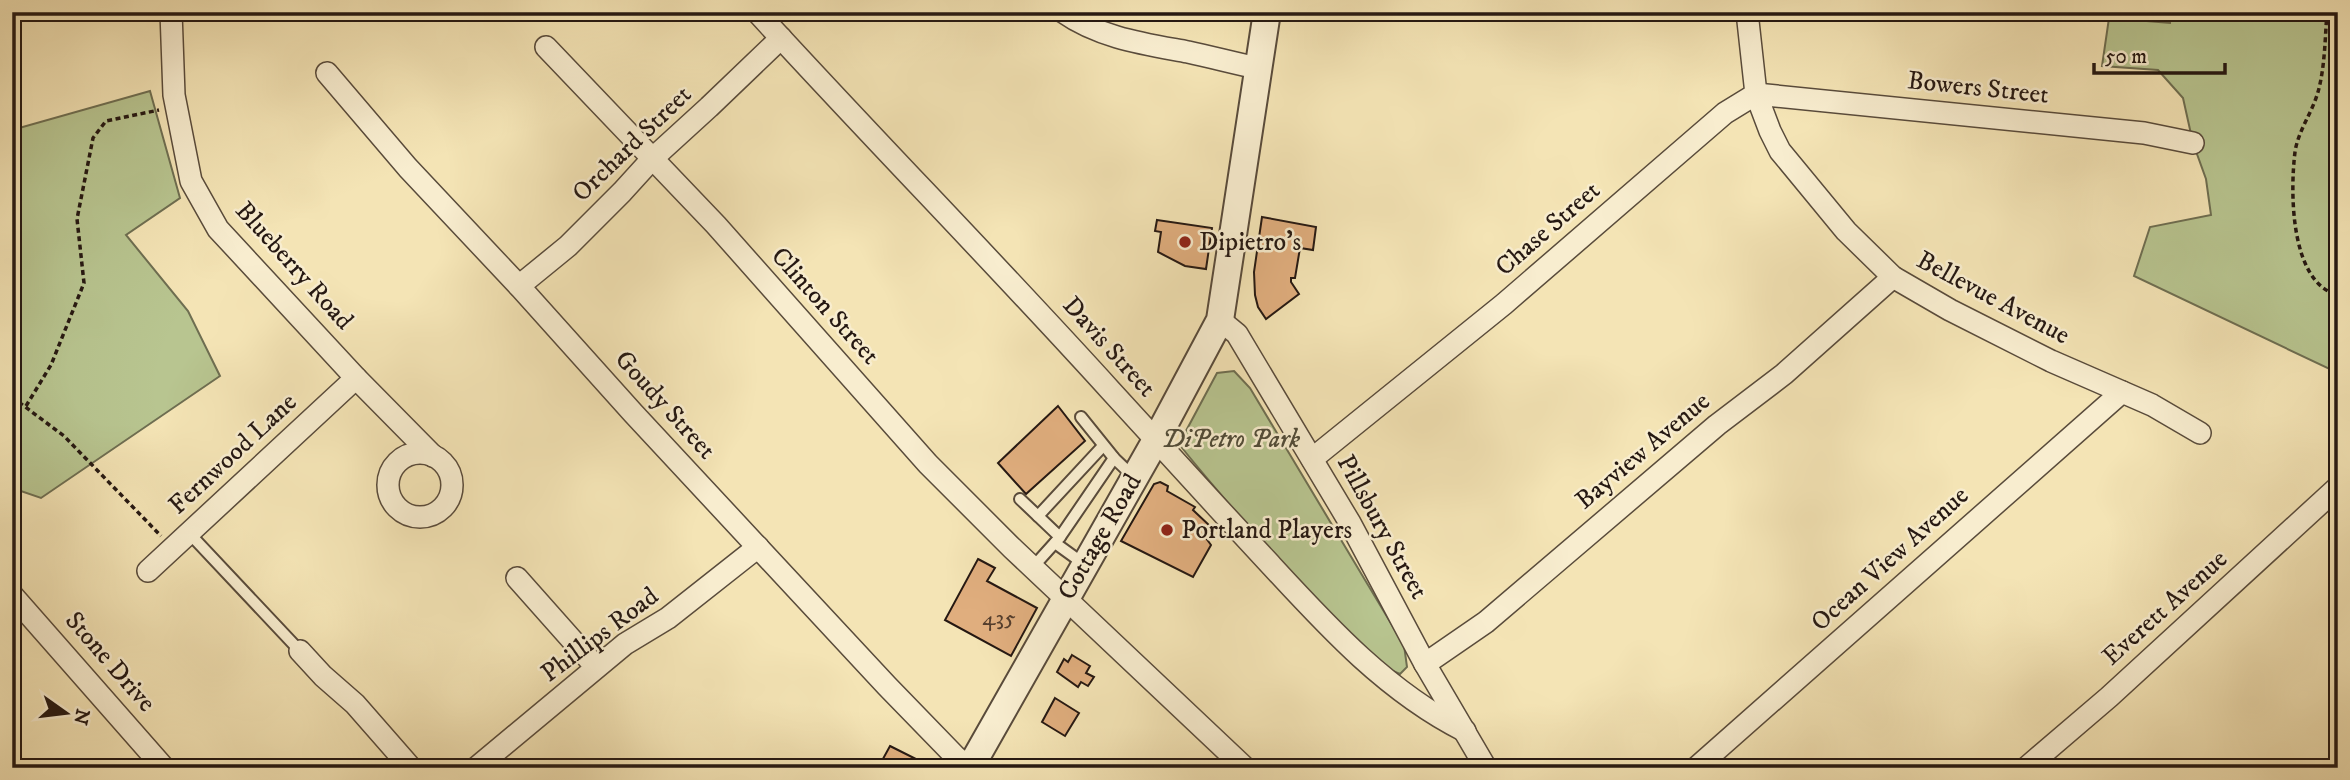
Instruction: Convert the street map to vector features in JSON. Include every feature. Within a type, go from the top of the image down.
[{"type":"street","name":"Blueberry Road","points":[[171,12],[176,106],[191,181],[218,229],[356,377],[448,470],[451,491],[442,508],[424,517],[403,513],[390,497],[387,486],[395,465],[398,434],[393,415]]},
{"type":"street","name":"Davis Street","points":[[757,12],[866,132],[997,266],[1337,637],[1397,687],[1445,721],[1465,731]]},
{"type":"street","points":[[1063,12],[1106,34],[1147,46],[1257,68]]},
{"type":"street","name":"Cottage Road","points":[[976,765],[1220,320],[1267,12]]},
{"type":"street","points":[[1747,12],[1756,94]]},
{"type":"street","name":"Orchard Street","points":[[519,286],[568,247],[652,159],[780,38]]},
{"type":"street","name":"Clinton Street","points":[[546,47],[716,225],[928,464],[1245,768]]},
{"type":"street","name":"Goudy Street","points":[[327,74],[408,168],[887,686],[956,757],[976,765]]},
{"type":"street","name":"Bowers Street","points":[[1756,94],[2144,133],[2193,143]]},
{"type":"street","name":"Bellevue Avenue","points":[[1756,94],[1780,151],[1846,231],[1893,277],[1940,305],[2051,361],[2152,405],[2200,433]]},
{"type":"street","name":"Chase Street","points":[[1312,459],[1504,304],[1725,113],[1756,94]]},
{"type":"street","name":"Bayview Avenue","points":[[1425,664],[1486,622],[1717,425],[1784,374],[1893,277]]},
{"type":"street","name":"Pillsbury Street","points":[[1220,320],[1237,334],[1312,459],[1350,523],[1425,664],[1486,768]]},
{"type":"street","name":"Fernwood Lane","points":[[148,570],[356,377]]},
{"type":"street","name":"Ocean View Avenue","points":[[1696,768],[2122,392]]},
{"type":"street","points":[[395,465],[413,454],[433,456]]},
{"type":"street","name":"Everett Avenue","points":[[2026,768],[2118,688],[2338,487]]},
{"type":"street","name":"Phillips Road","points":[[476,768],[625,644],[668,618],[758,547]]},
{"type":"street","points":[[517,578],[596,667]]},
{"type":"street","name":"Stone Drive","points":[[12,594],[164,768]]},
{"type":"street","points":[[300,651],[355,704],[411,768]]},
{"type":"lane","points":[[1081,417],[1103,446],[1134,477]]},
{"type":"lane","points":[[1038,516],[1103,446]]},
{"type":"lane","points":[[1033,567],[1057,540],[1114,458]]},
{"type":"lane","points":[[1020,499],[1057,540],[1085,564]]},
{"type":"lane","points":[[189,533],[300,651]]},
{"type":"path","points":[[2327,12],[2318,93],[2295,151],[2295,234],[2308,269],[2326,292],[2338,295]]},
{"type":"path","points":[[26,406],[51,365],[84,283],[78,219],[93,138],[106,121],[176,106]]},
{"type":"path","points":[[12,397],[64,436],[173,548]]},
{"type":"green space","points":[[2171,12],[2338,12],[2338,373],[2134,276],[2150,227],[2211,215],[2206,179],[2193,143],[2183,98],[2158,70],[2102,66],[2109,18],[2170,23]]},
{"type":"green space","points":[[150,91],[180,198],[126,235],[188,311],[220,376],[41,498],[12,488],[12,130]]},
{"type":"green space","name":"DiPetro Park","points":[[1234,371],[1250,388],[1404,645],[1407,667],[1400,674],[1367,654],[1336,627],[1179,444],[1217,373]]},
{"type":"building","points":[[1262,217],[1316,227],[1313,250],[1300,248],[1295,278],[1291,278],[1299,294],[1266,319],[1258,307],[1254,272]]},
{"type":"building","name":"Dipietro's","points":[[1157,220],[1212,228],[1206,269],[1185,266],[1158,252],[1161,232],[1155,231]]},
{"type":"building","points":[[1058,406],[1085,441],[1026,494],[998,463]]},
{"type":"building","name":"Portland Players","points":[[1160,482],[1168,486],[1167,491],[1195,507],[1193,510],[1210,526],[1203,534],[1211,545],[1193,577],[1121,541],[1154,484]]},
{"type":"building","points":[[978,559],[995,568],[987,581],[1037,608],[1011,656],[945,620]]},
{"type":"building","points":[[1072,655],[1090,666],[1086,673],[1094,677],[1088,686],[1081,682],[1078,687],[1057,672],[1064,659],[1068,662]]},
{"type":"building","points":[[1055,698],[1079,713],[1065,736],[1042,722]]},
{"type":"building","points":[[890,746],[916,759],[912,768],[878,768]]},
{"type":"place","name":"Dipietro's","points":[[1185,242]]},
{"type":"place","name":"Portland Players","points":[[1167,530]]}]
